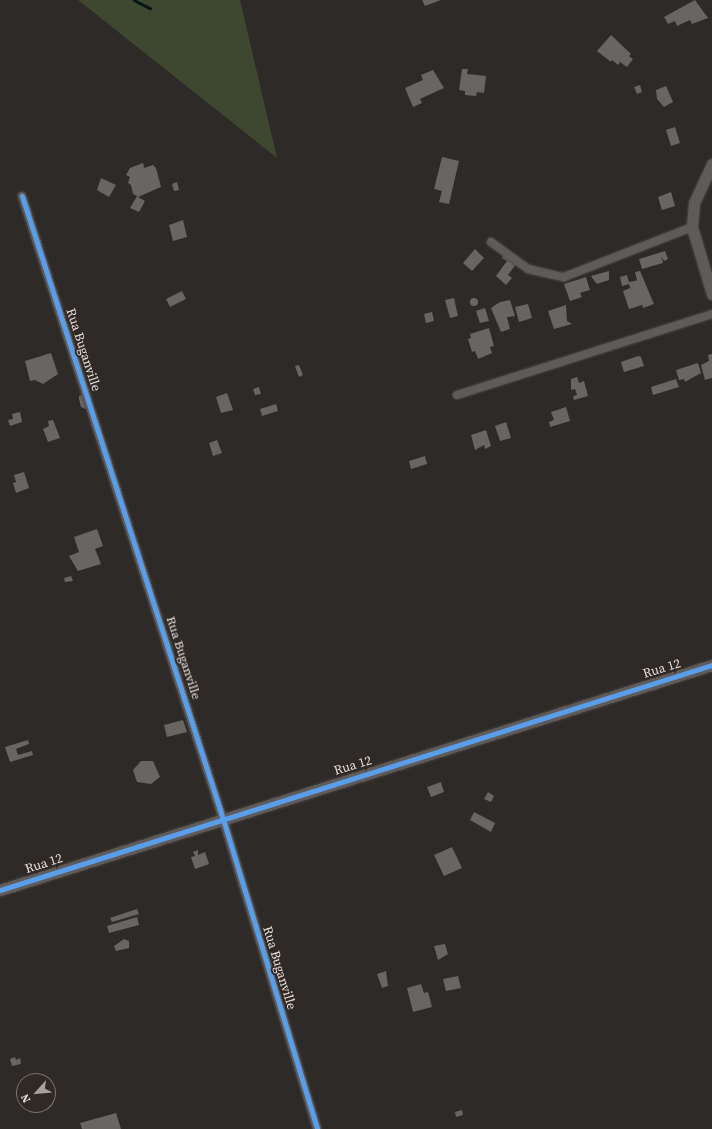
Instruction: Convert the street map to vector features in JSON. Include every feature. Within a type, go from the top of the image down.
[{"type":"street","points":[[711,165],[694,203],[692,227],[712,294]]},
{"type":"street","name":"Rua Buganville","points":[[22,196],[223,819],[317,1129]]},
{"type":"street","points":[[490,242],[528,269],[564,277],[692,227]]},
{"type":"street","points":[[457,395],[712,314]]},
{"type":"street","name":"Rua 12","points":[[0,890],[712,665]]},
{"type":"green space","points":[[78,0],[240,0],[277,158]]},
{"type":"building","points":[[422,0],[441,0],[425,6]]},
{"type":"building","points":[[695,0],[708,18],[692,24],[690,20],[677,26],[675,21],[668,24],[664,17]]},
{"type":"building","points":[[611,35],[631,54],[629,56],[633,59],[627,67],[620,62],[618,65],[612,60],[611,62],[597,51]]},
{"type":"building","points":[[462,69],[468,69],[467,74],[486,76],[484,93],[477,92],[476,96],[465,95],[465,91],[459,90]]},
{"type":"building","points":[[433,70],[444,88],[420,99],[422,103],[413,107],[405,88],[423,80],[421,75]]},
{"type":"building","points":[[640,85],[642,92],[637,94],[634,87]]},
{"type":"building","points":[[666,86],[673,102],[664,107],[657,99],[656,90]]},
{"type":"building","points":[[675,127],[680,143],[671,146],[666,130]]},
{"type":"building","points":[[442,157],[459,161],[449,204],[439,202],[442,191],[434,189]]},
{"type":"building","points":[[143,163],[144,168],[153,165],[156,168],[161,187],[138,197],[145,201],[139,212],[130,208],[137,196],[133,194],[131,185],[128,183],[130,177],[126,175],[130,168]]},
{"type":"building","points":[[101,178],[116,185],[109,197],[97,190]]},
{"type":"building","points":[[177,182],[179,190],[174,191],[172,184]]},
{"type":"building","points":[[671,192],[675,206],[662,210],[658,197]]},
{"type":"building","points":[[183,220],[187,237],[173,241],[169,225]]},
{"type":"building","points":[[475,249],[484,258],[472,271],[463,263]]},
{"type":"building","points":[[665,251],[668,259],[664,261],[661,256],[663,263],[642,269],[639,259]]},
{"type":"building","points":[[504,255],[516,264],[508,275],[512,278],[506,285],[496,276],[507,261],[502,258]]},
{"type":"building","points":[[609,271],[609,280],[597,284],[591,276]]},
{"type":"building","points":[[640,271],[654,304],[643,308],[641,300],[642,305],[629,309],[623,291],[630,288],[629,284],[622,286],[620,277],[627,275],[629,282],[635,281],[637,280],[635,272]]},
{"type":"building","points":[[586,277],[590,290],[580,293],[582,297],[570,301],[564,284]]},
{"type":"building","points":[[182,291],[186,299],[170,307],[166,299]]},
{"type":"building","points":[[454,298],[458,316],[450,318],[445,300]]},
{"type":"building","points":[[472,298],[476,298],[478,302],[476,306],[472,306],[470,304],[470,300]]},
{"type":"building","points":[[510,300],[515,316],[507,317],[510,329],[501,332],[491,308],[500,302]]},
{"type":"building","points":[[528,304],[532,318],[519,322],[515,307]]},
{"type":"building","points":[[566,305],[567,321],[572,324],[554,329],[548,311]]},
{"type":"building","points":[[485,308],[489,321],[480,323],[476,311]]},
{"type":"building","points":[[432,312],[434,321],[426,323],[424,314]]},
{"type":"building","points":[[489,328],[494,346],[490,347],[492,353],[478,359],[475,351],[472,352],[468,339],[471,338],[470,334]]},
{"type":"building","points":[[51,353],[58,374],[43,384],[35,380],[30,381],[25,361]]},
{"type":"building","points":[[712,354],[712,378],[705,380],[701,365],[709,361],[708,355]]},
{"type":"building","points":[[638,356],[641,357],[644,366],[624,372],[621,362]]},
{"type":"building","points":[[698,363],[701,373],[685,382],[684,379],[679,380],[676,370]]},
{"type":"building","points":[[299,365],[303,375],[299,377],[295,366]]},
{"type":"building","points":[[577,377],[579,383],[584,381],[588,396],[574,400],[573,396],[577,395],[575,389],[571,390],[571,379]]},
{"type":"building","points":[[676,379],[679,387],[653,395],[651,387]]},
{"type":"building","points":[[259,387],[261,394],[255,395],[253,389]]},
{"type":"building","points":[[227,393],[233,410],[221,413],[216,397]]},
{"type":"building","points":[[84,394],[87,409],[81,407],[79,399],[79,396]]},
{"type":"building","points":[[276,404],[278,411],[262,416],[260,409]]},
{"type":"building","points":[[566,407],[570,421],[550,427],[549,422],[554,420],[551,412]]},
{"type":"building","points":[[20,412],[22,422],[10,426],[8,420],[13,419],[12,414]]},
{"type":"building","points":[[53,420],[60,438],[48,442],[43,429],[49,426],[48,421]]},
{"type":"building","points":[[506,422],[511,438],[500,441],[495,426]]},
{"type":"building","points":[[486,430],[491,446],[485,449],[484,445],[475,450],[471,435]]},
{"type":"building","points":[[217,440],[222,453],[213,456],[209,443]]},
{"type":"building","points":[[425,456],[427,464],[411,469],[409,461]]},
{"type":"building","points":[[24,472],[29,488],[16,493],[13,483],[16,482],[14,475]]},
{"type":"building","points":[[97,529],[103,546],[95,549],[101,564],[78,571],[69,556],[79,552],[74,537]]},
{"type":"building","points":[[71,576],[73,581],[65,582],[64,578]]},
{"type":"building","points":[[183,720],[187,732],[167,737],[164,725]]},
{"type":"building","points":[[28,740],[29,744],[16,749],[18,755],[32,751],[33,755],[10,762],[5,747]]},
{"type":"building","points":[[141,761],[153,761],[160,777],[151,784],[137,782],[133,770]]},
{"type":"building","points":[[441,782],[444,792],[431,797],[427,787]]},
{"type":"building","points":[[488,792],[494,796],[491,802],[484,799]]},
{"type":"building","points":[[474,812],[495,823],[491,832],[470,820]]},
{"type":"building","points":[[452,847],[462,868],[444,876],[434,855]]},
{"type":"building","points":[[198,850],[198,855],[205,852],[209,864],[195,869],[191,857],[195,856],[193,852]]},
{"type":"building","points":[[137,909],[139,914],[112,922],[110,918]]},
{"type":"building","points":[[137,917],[139,925],[109,933],[107,926]]},
{"type":"building","points":[[124,939],[129,941],[129,948],[116,951],[114,946]]},
{"type":"building","points":[[445,944],[448,954],[438,960],[434,946]]},
{"type":"building","points":[[386,971],[388,986],[382,988],[377,974]]},
{"type":"building","points":[[458,976],[461,988],[446,991],[443,979]]},
{"type":"building","points":[[421,984],[424,993],[428,992],[432,1007],[413,1012],[407,988]]},
{"type":"building","points":[[15,1057],[16,1060],[20,1058],[21,1064],[12,1066],[10,1059]]},
{"type":"building","points":[[462,1110],[463,1115],[456,1117],[455,1112]]},
{"type":"building","points":[[116,1113],[121,1129],[82,1129],[80,1123]]},
{"type":"waterway","points":[[134,0],[150,8]]},
{"type":"cycle path","points":[[22,196],[223,819],[317,1129]]},
{"type":"cycle path","points":[[0,890],[712,665]]}]
